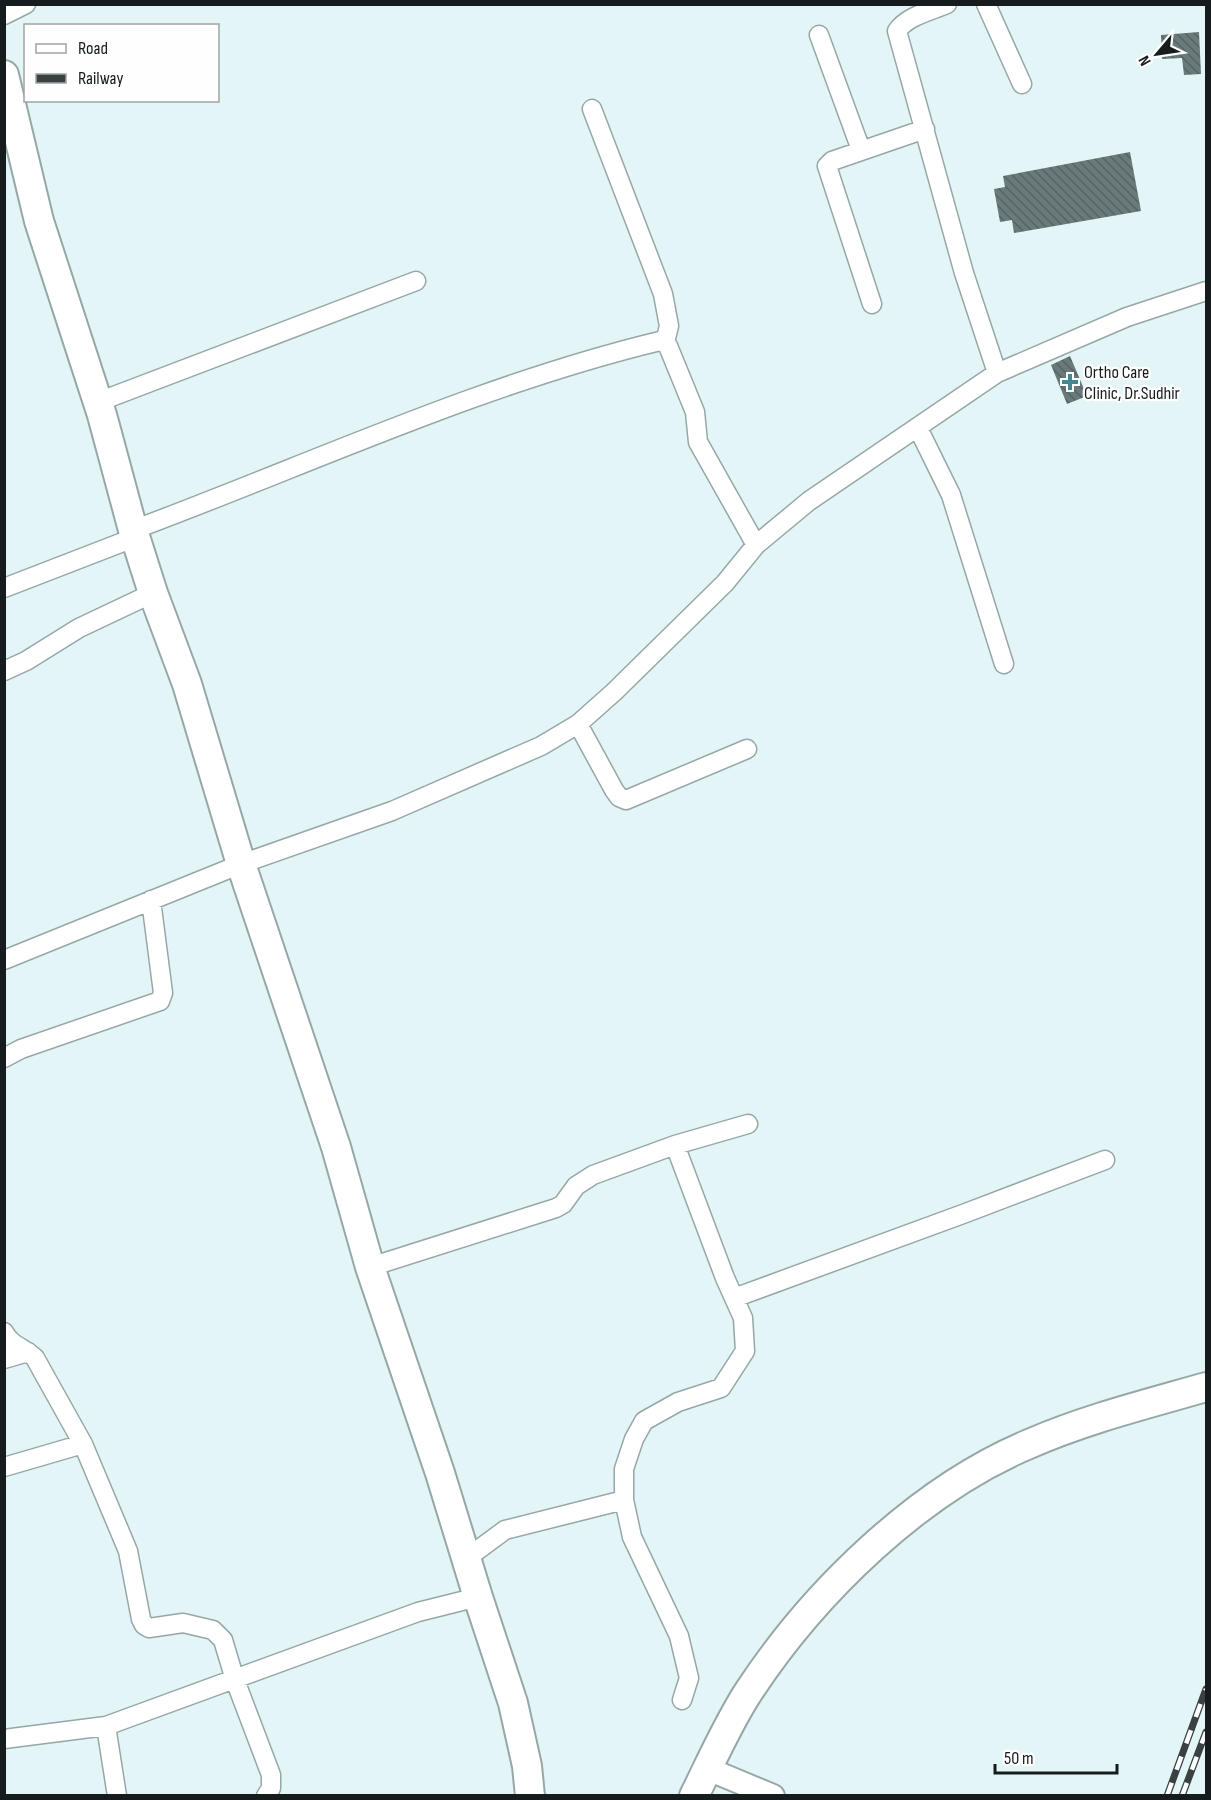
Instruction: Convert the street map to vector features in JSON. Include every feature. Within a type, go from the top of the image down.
[{"type":"main road","points":[[5,84],[12,148],[39,221],[98,402],[153,593],[187,684],[241,864],[336,1147],[370,1267],[513,1703],[527,1766],[530,1796]]},
{"type":"main road","points":[[694,1796],[748,1692],[804,1616],[861,1559],[929,1501],[979,1469],[1029,1444],[1108,1416],[1206,1388]]},
{"type":"street","points":[[4,15],[26,4]]},
{"type":"street","points":[[947,4],[909,20],[897,31],[964,273],[997,373]]},
{"type":"street","points":[[986,4],[1022,84]]},
{"type":"street","points":[[819,35],[861,150]]},
{"type":"street","points":[[592,109],[663,294],[669,326],[664,342]]},
{"type":"street","points":[[872,303],[826,169],[828,163],[832,161],[925,129]]},
{"type":"street","points":[[98,402],[416,281]]},
{"type":"street","points":[[4,960],[241,864],[392,811],[541,746],[578,724],[614,692],[724,583],[756,545],[809,501],[997,373],[1127,317],[1204,291]]},
{"type":"street","points":[[4,588],[412,419],[559,369],[635,347],[664,342]]},
{"type":"street","points":[[664,342],[668,346],[695,412],[698,442],[756,545]]},
{"type":"street","points":[[918,428],[951,495],[1004,664]]},
{"type":"street","points":[[4,671],[26,661],[79,628],[153,593]]},
{"type":"street","points":[[578,724],[614,790],[619,797],[626,800],[747,750]]},
{"type":"street","points":[[4,1058],[21,1049],[160,1001],[163,993],[151,900]]},
{"type":"street","points":[[370,1267],[556,1209],[576,1186],[593,1175],[675,1145],[748,1124]]},
{"type":"street","points":[[675,1145],[725,1278],[743,1318],[745,1351],[721,1388],[678,1402],[644,1420],[634,1439],[624,1469],[624,1500],[632,1537],[679,1636],[689,1678],[681,1700]]},
{"type":"street","points":[[734,1298],[1104,1160]]},
{"type":"street","points":[[4,1332],[14,1345],[35,1358],[83,1444],[128,1551],[144,1625],[149,1628],[183,1623],[213,1630],[223,1640],[235,1680],[271,1774],[271,1788],[266,1796]]},
{"type":"street","points":[[4,1359],[28,1352]]},
{"type":"street","points":[[4,1467],[83,1444]]},
{"type":"street","points":[[467,1558],[505,1530],[624,1500]]},
{"type":"street","points":[[4,1739],[106,1726],[418,1612],[478,1597]]},
{"type":"street","points":[[106,1726],[117,1796]]},
{"type":"street","points":[[518,1796],[527,1766]]},
{"type":"street","points":[[708,1769],[773,1796]]},
{"type":"building","points":[[1199,32],[1201,74],[1184,75],[1182,58],[1162,59],[1161,35]]},
{"type":"building","points":[[1130,152],[1141,211],[1014,233],[1012,220],[1000,222],[994,189],[1005,187],[1003,176]]},
{"type":"building","points":[[1070,356],[1087,396],[1067,404],[1051,365]]},
{"type":"railway","points":[[1167,1796],[1206,1689]]},
{"type":"railway","points":[[1182,1796],[1206,1732]]},
{"type":"place","name":"Ortho Care Clinic, Dr.Sudhir","points":[[1070,382]]}]
